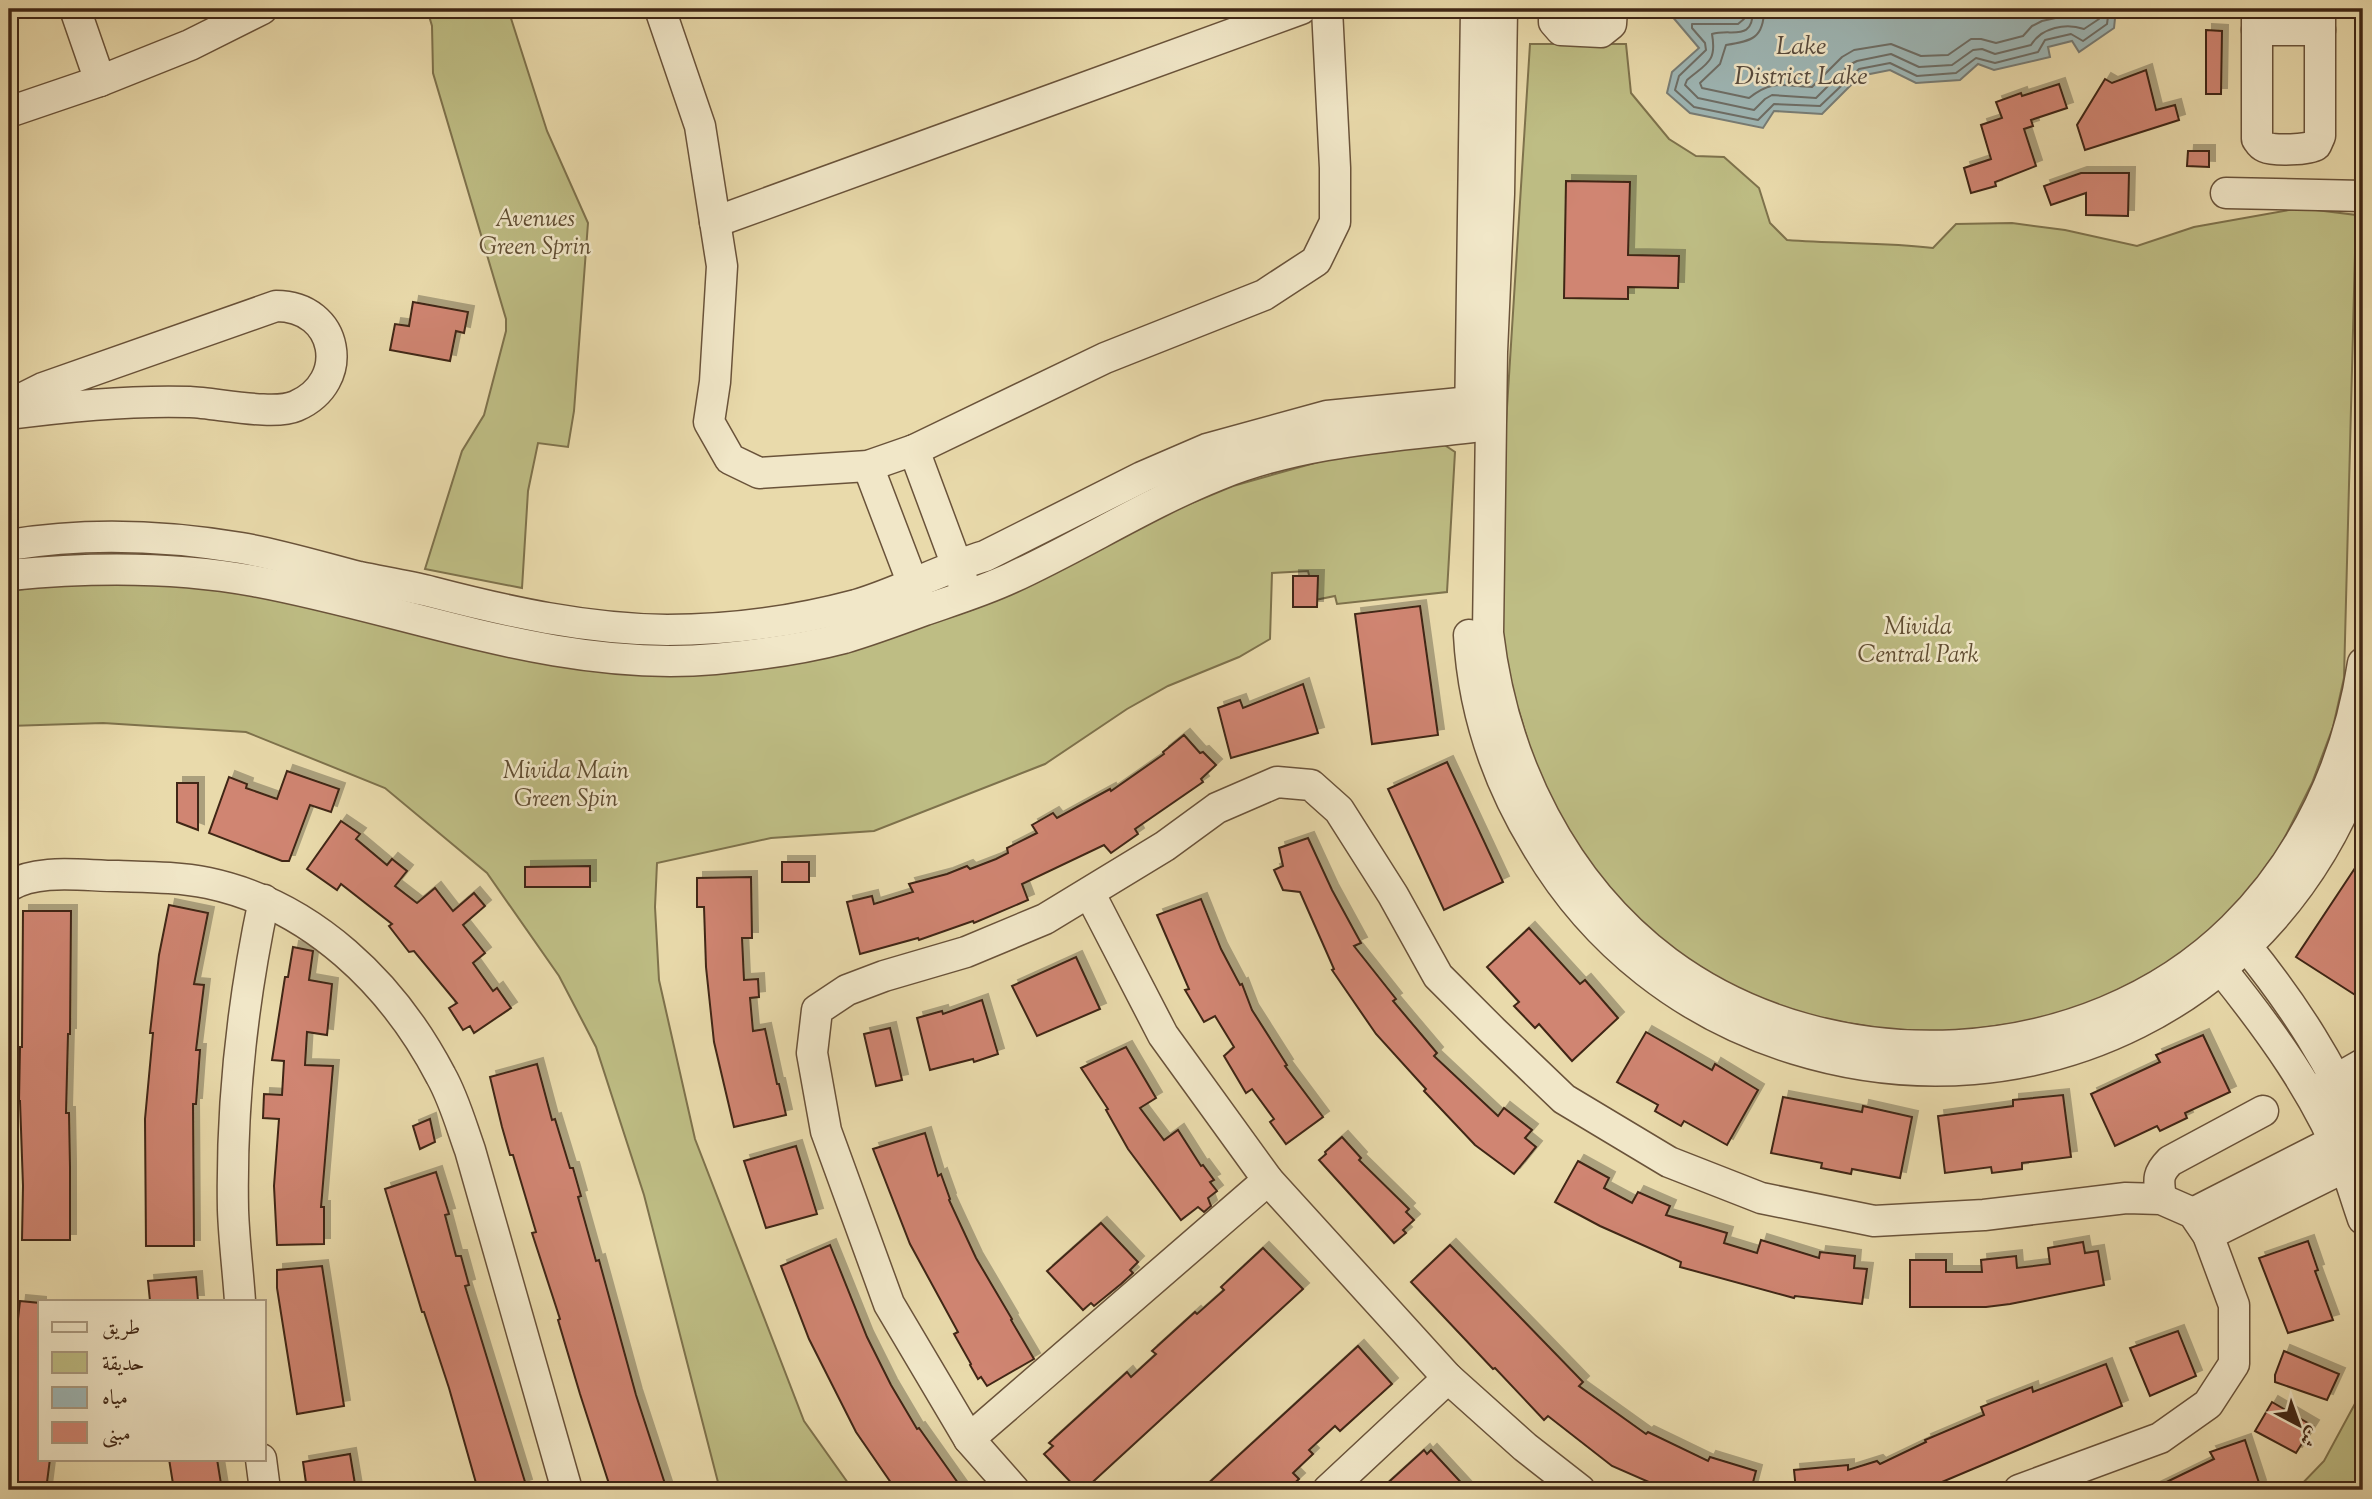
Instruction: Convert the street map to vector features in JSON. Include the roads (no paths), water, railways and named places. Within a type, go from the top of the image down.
[{"type":"street","points":[[75,9],[100,81]]},
{"type":"street","points":[[9,112],[100,81],[190,45],[262,9]]},
{"type":"street","points":[[660,9],[699,126],[722,266],[715,382],[709,422],[730,459],[759,473],[869,466],[914,450],[1105,358],[1264,295],[1316,261],[1335,222],[1327,9]]},
{"type":"street","points":[[715,222],[1301,9]]},
{"type":"street","points":[[1476,9],[1481,414],[1491,659],[1504,716],[1527,782],[1542,814],[1598,898],[1644,944],[1679,970],[1761,1014],[1852,1040],[1911,1047],[1983,1043],[2056,1028],[2092,1016],[2160,984],[2207,951],[2258,902],[2297,848],[2329,788],[2352,721],[2363,663]]},
{"type":"street","points":[[1502,9],[1499,194],[1468,617],[1470,654],[1475,691],[1492,754],[1515,808],[1546,863],[1566,891],[1611,942],[1662,984],[1716,1018],[1775,1043],[1838,1061],[1870,1067],[1936,1072],[1991,1068],[2035,1060],[2099,1041],[2159,1012],[2221,969],[2281,908],[2318,858],[2349,798],[2363,762]]},
{"type":"street","points":[[1555,9],[1555,22],[1561,30],[1601,32],[1611,24],[1612,9]]},
{"type":"street","points":[[2257,20],[2320,20],[2320,136],[2316,145],[2305,149],[2269,148],[2264,147],[2258,139],[2257,20]]},
{"type":"street","points":[[2305,149],[2307,195]]},
{"type":"street","points":[[2226,193],[2363,196]]},
{"type":"street","points":[[9,405],[43,388],[276,306],[299,308],[311,314],[326,332],[330,342],[332,354],[326,380],[312,396],[294,408],[284,410],[191,402],[146,402],[80,405],[9,414]]},
{"type":"street","points":[[9,545],[71,538],[117,537],[157,537],[205,542],[274,554],[503,611],[557,620],[645,629],[719,627],[783,620],[858,604],[956,564],[985,556],[1142,477],[1207,449],[1327,416],[1481,414]]},
{"type":"street","points":[[9,575],[82,569],[195,572],[309,593],[534,648],[574,654],[663,660],[709,659],[779,652],[844,638],[968,596],[1011,578],[1147,506],[1220,473],[1269,459],[1481,414]]},
{"type":"street","points":[[914,450],[968,596]]},
{"type":"street","points":[[869,466],[924,611]]},
{"type":"street","points":[[1014,1490],[969,1439],[890,1304],[826,1132],[812,1053],[817,1010],[847,990],[965,952],[1045,919],[1165,846],[1217,808],[1277,782],[1311,785],[1339,810],[1393,895],[1438,976],[1493,1031],[1564,1098],[1669,1162],[1761,1198],[1874,1221],[1983,1215],[2126,1198],[2161,1199],[2201,1224],[2234,1306],[2234,1364],[2208,1404],[2160,1438],[2019,1490]]},
{"type":"street","points":[[9,886],[35,876],[160,877],[208,883],[264,900],[325,935],[353,960],[402,1015],[442,1077],[470,1150],[567,1490]]},
{"type":"street","points":[[1090,894],[1163,1035],[1268,1180],[1448,1378],[1525,1447],[1580,1490]]},
{"type":"street","points":[[240,1300],[233,1213],[235,1101],[246,996],[264,900]]},
{"type":"street","points":[[2246,946],[2299,1016],[2349,1091],[2363,1219]]},
{"type":"street","points":[[2221,969],[2271,1033],[2316,1106],[2353,1146]]},
{"type":"street","points":[[2316,1106],[2349,1091],[2363,1064]]},
{"type":"street","points":[[2161,1199],[2159,1178],[2161,1170],[2170,1161],[2263,1111]]},
{"type":"street","points":[[2201,1224],[2353,1146]]},
{"type":"street","points":[[969,1439],[1268,1180]]},
{"type":"street","points":[[1328,1490],[1448,1378]]},
{"type":"street","points":[[261,1460],[265,1490]]},
{"type":"water","name":"Lake District Lake","points":[[1738,9],[2116,9],[2114,28],[2079,52],[2072,41],[2048,47],[2050,57],[1994,70],[1978,64],[1960,80],[1916,83],[1890,70],[1860,76],[1822,114],[1774,111],[1763,128],[1690,113],[1667,93],[1672,72],[1699,48],[1671,15],[1737,18]]},
{"type":"park label","name":"Avenues Green Sprin","points":[[535,232]]},
{"type":"park label","name":"Mivida Central Park","points":[[1918,640]]},
{"type":"park label","name":"Mivida Main Green Spin","points":[[566,784]]}]
